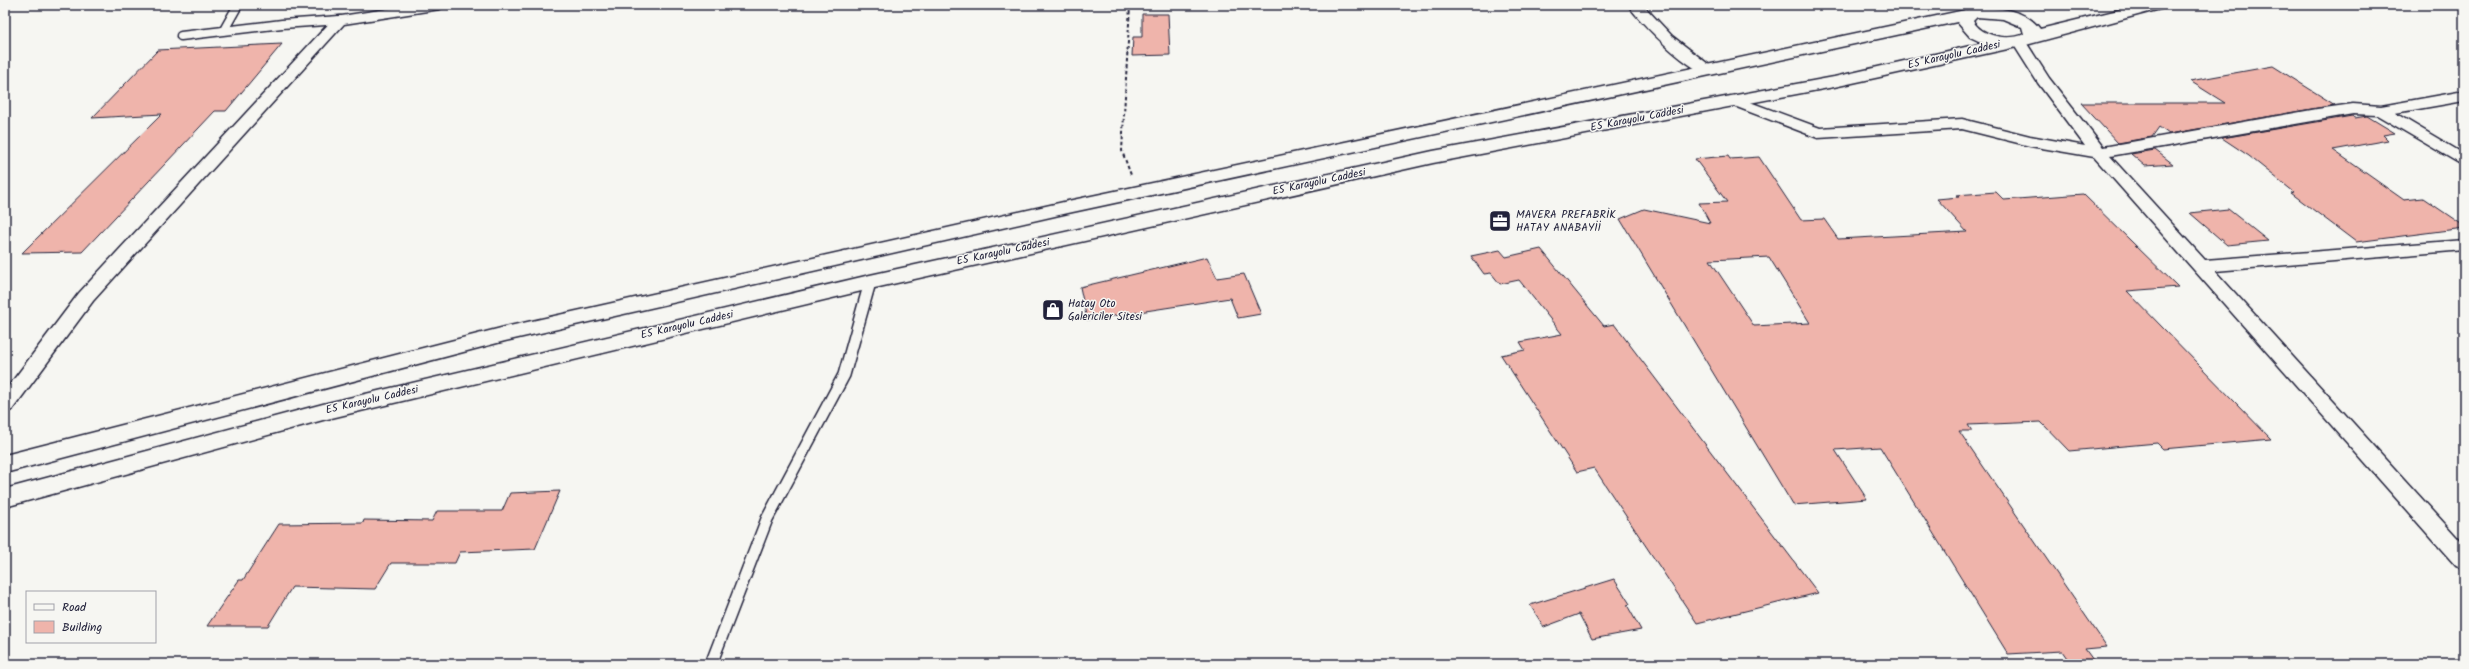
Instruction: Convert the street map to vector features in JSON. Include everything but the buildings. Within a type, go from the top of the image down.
[{"type":"highway","points":[[5,464],[505,334],[1137,193],[1707,70],[1971,14],[1991,12],[2021,5]]},
{"type":"highway","name":"E5 Karayolu Caddesi","points":[[5,498],[323,412],[870,282],[1432,157],[1834,82],[2020,40],[2158,5]]},
{"type":"highway","points":[[1991,12],[2023,21],[2034,31],[2020,40]]},
{"type":"highway","name":"E5 Karayolu Caddesi","points":[[1971,14],[1965,21],[1971,30],[1987,38],[2020,40]]},
{"type":"street","points":[[5,405],[86,297],[340,20],[440,5]]},
{"type":"street","points":[[1635,5],[1667,39],[1707,70]]},
{"type":"street","points":[[2020,40],[2043,80],[2099,153],[2202,266],[2281,358],[2464,560]]},
{"type":"street","points":[[1734,101],[1818,133],[1962,124],[2030,141],[2099,153],[2317,114],[2353,109],[2382,111],[2464,96]]},
{"type":"street","points":[[2382,111],[2464,161]]},
{"type":"street","points":[[2202,266],[2464,245]]},
{"type":"lane","points":[[224,30],[238,5]]},
{"type":"lane","points":[[181,36],[224,30],[340,20]]},
{"type":"lane","points":[[711,664],[767,519],[844,375],[870,282]]},
{"type":"path","points":[[1130,5],[1122,151],[1137,193]]},
{"type":"place","name":"MAVERA PREFABRİK HATAY ANABAYİİ","points":[[1500,221]]},
{"type":"place","name":"Hatay Oto Galericiler Sitesi","points":[[1053,310]]}]
